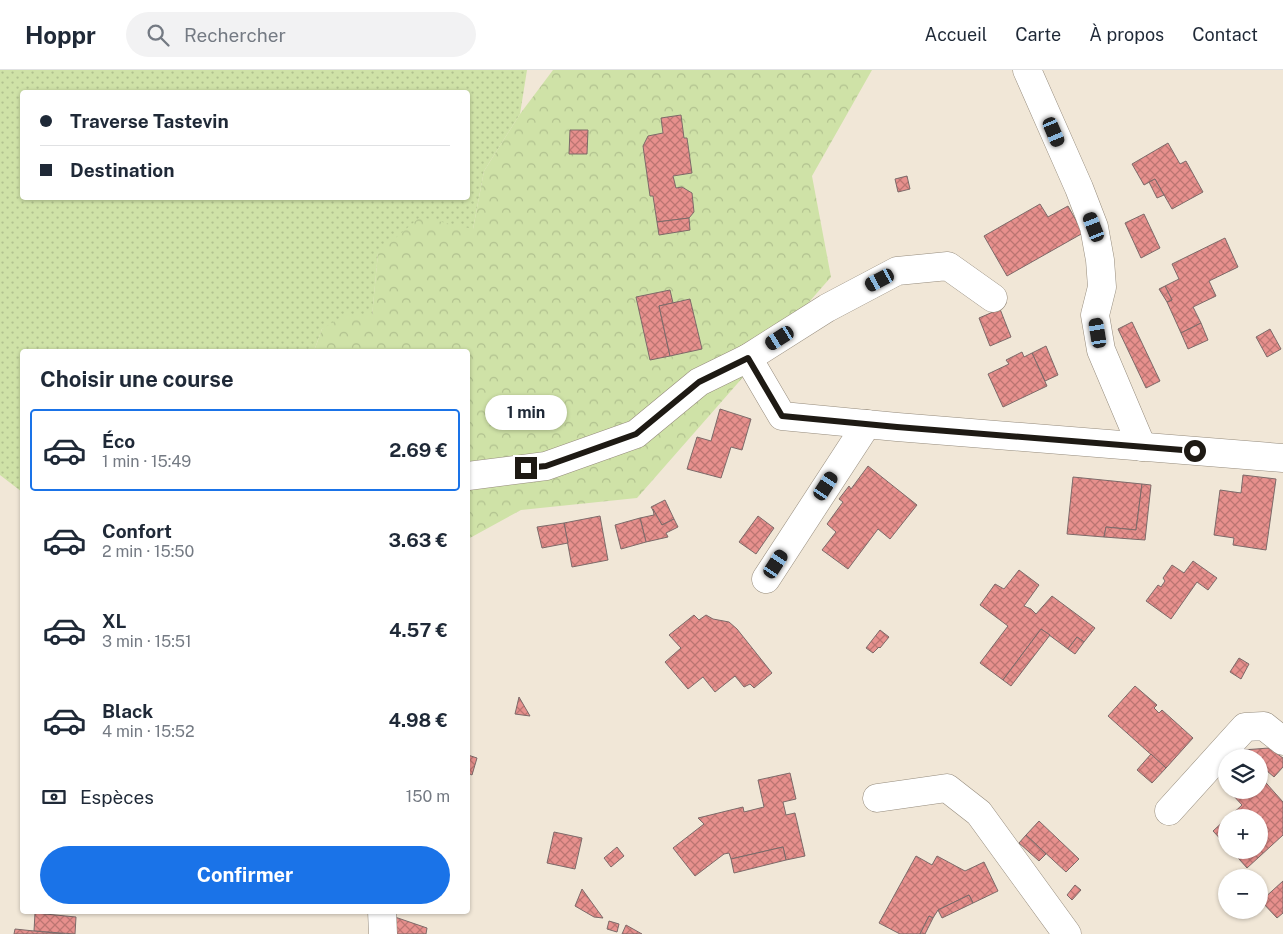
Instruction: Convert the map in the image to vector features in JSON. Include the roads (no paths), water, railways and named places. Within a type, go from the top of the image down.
[{"type":"street","points":[[1027,70],[1079,188],[1094,227],[1100,260],[1102,287],[1095,315],[1101,350],[1142,447]]},
{"type":"street","points":[[470,476],[546,466],[636,434],[699,382],[748,358],[828,308],[897,271],[948,266],[993,298]]},
{"type":"street","points":[[748,358],[782,416],[1283,458]]},
{"type":"street","points":[[766,579],[867,424]]},
{"type":"street","points":[[1169,811],[1244,727],[1264,726],[1283,741]]},
{"type":"street","points":[[877,798],[947,788],[979,813],[1068,934]]},
{"type":"street","points":[[382,914],[383,934]]}]
